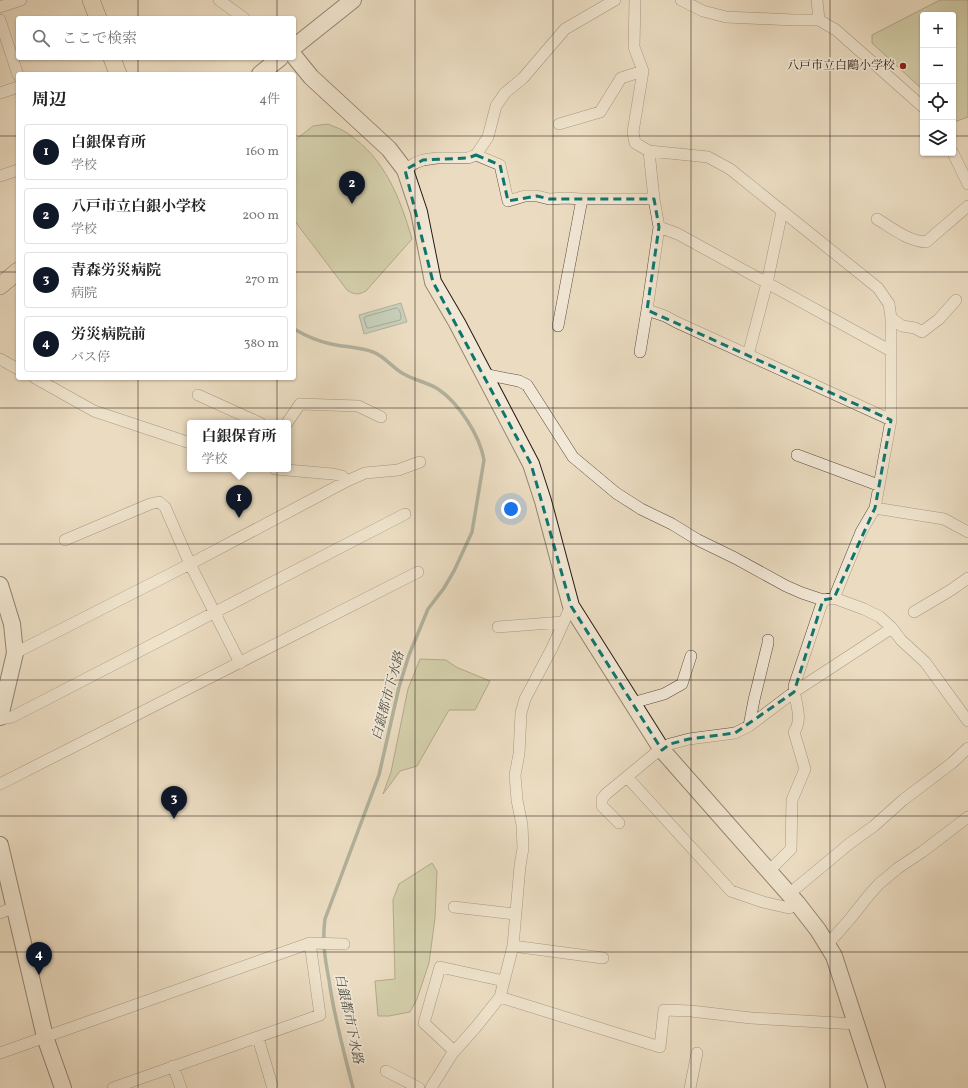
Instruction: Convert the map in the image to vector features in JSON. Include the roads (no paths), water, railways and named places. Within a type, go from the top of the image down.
[{"type":"main road","points":[[92,0],[97,16]]},
{"type":"main road","points":[[113,60],[117,72]]},
{"type":"main road","points":[[0,286],[16,273]]},
{"type":"street","points":[[0,8],[21,0]]},
{"type":"street","points":[[219,0],[241,16]]},
{"type":"street","points":[[296,45],[353,0]]},
{"type":"street","points":[[405,170],[415,163],[423,160],[437,158],[468,158],[476,155],[488,137],[496,106],[505,93],[523,78],[565,29],[615,0]]},
{"type":"street","points":[[635,0],[634,46],[643,71],[633,132],[635,143],[649,152],[708,157],[730,169],[878,288],[889,304],[891,318],[892,420],[874,508],[828,599],[794,686],[794,692],[799,709],[797,727],[794,732],[804,769],[792,800],[791,849],[770,871]]},
{"type":"street","points":[[681,0],[703,11],[726,17],[819,20],[836,30],[920,104]]},
{"type":"street","points":[[816,0],[819,20]]},
{"type":"street","points":[[0,20],[17,72]]},
{"type":"street","points":[[296,58],[311,77],[389,149],[405,170],[419,212],[433,282],[457,323],[531,464],[543,501],[571,606],[662,750],[770,871],[818,930],[834,956],[877,1088]]},
{"type":"street","points":[[262,72],[278,60]]},
{"type":"street","points":[[559,124],[600,112],[621,78],[643,71]]},
{"type":"street","points":[[0,94],[16,88]]},
{"type":"street","points":[[640,352],[659,227],[654,199],[649,152]]},
{"type":"street","points":[[476,155],[500,165],[508,201],[525,196],[537,196],[549,199],[654,199]]},
{"type":"street","points":[[954,156],[968,184]]},
{"type":"street","points":[[0,176],[16,171]]},
{"type":"street","points":[[558,326],[582,199]]},
{"type":"street","points":[[877,219],[906,237],[918,242],[926,242],[968,206]]},
{"type":"street","points":[[748,355],[767,283],[782,212]]},
{"type":"street","points":[[659,227],[678,234],[891,351]]},
{"type":"street","points":[[891,318],[902,326],[915,328],[922,332],[939,319],[956,300]]},
{"type":"street","points":[[647,310],[665,316],[892,420]]},
{"type":"street","points":[[0,359],[16,368]]},
{"type":"street","points":[[484,374],[519,381],[528,385],[573,457],[616,493],[641,509],[672,524],[698,540],[786,586],[802,593],[864,609],[880,617],[892,628],[901,640],[925,662],[968,721]]},
{"type":"street","points":[[39,380],[94,411],[187,442]]},
{"type":"street","points":[[198,395],[253,420]]},
{"type":"street","points":[[289,420],[300,404],[358,406],[381,417]]},
{"type":"street","points":[[797,455],[878,485]]},
{"type":"street","points":[[15,653],[190,564],[347,481],[365,474],[398,470],[420,462]]},
{"type":"street","points":[[291,470],[333,474],[342,476],[347,481]]},
{"type":"street","points":[[65,540],[150,504],[159,502],[164,507],[190,564],[240,663]]},
{"type":"street","points":[[874,508],[944,519],[968,532]]},
{"type":"street","points":[[0,585],[12,624],[15,653],[2,699],[0,718],[12,717],[405,514]]},
{"type":"street","points":[[0,784],[418,572]]},
{"type":"street","points":[[914,612],[968,578]]},
{"type":"street","points":[[431,1088],[454,1051],[500,997],[513,946],[515,914],[523,848],[522,826],[517,800],[515,775],[519,754],[521,713],[525,699],[552,648],[571,606]]},
{"type":"street","points":[[498,627],[564,622]]},
{"type":"street","points":[[619,823],[602,806],[602,799],[656,752],[662,750],[670,744],[689,739],[735,733],[749,726],[794,692],[892,628]]},
{"type":"street","points":[[749,726],[768,640]]},
{"type":"street","points":[[632,703],[664,694],[682,684],[690,656]]},
{"type":"street","points":[[627,777],[731,891],[763,902],[789,908],[793,899],[849,844],[874,826],[903,800],[952,763],[968,748]]},
{"type":"street","points":[[827,945],[850,920],[879,884],[898,868],[922,852],[968,817]]},
{"type":"street","points":[[0,845],[45,1037],[63,1088]]},
{"type":"street","points":[[0,913],[15,907]]},
{"type":"street","points":[[454,907],[515,914]]},
{"type":"street","points":[[113,1088],[320,1016],[310,943]]},
{"type":"street","points":[[0,1053],[310,943],[344,944]]},
{"type":"street","points":[[513,946],[603,958]]},
{"type":"street","points":[[454,1051],[424,1023],[440,967],[504,981]]},
{"type":"street","points":[[500,997],[660,1047],[664,1010],[691,1011],[751,1018],[856,1024]]},
{"type":"street","points":[[258,1038],[272,1085]]},
{"type":"street","points":[[690,1088],[698,1054]]},
{"type":"street","points":[[173,1066],[181,1088]]},
{"type":"street","points":[[386,1071],[419,1088]]},
{"type":"water","points":[[401,303],[407,322],[364,334],[359,315]]},
{"type":"waterway","name":"白銀都市下水路","points":[[296,330],[321,341],[373,352],[381,356],[402,373],[438,389],[461,411],[478,441],[484,460],[472,532],[454,571],[444,588],[428,609],[409,655],[399,687],[379,775],[325,919],[324,950],[326,965],[336,1021],[353,1088]]},
{"type":"place","name":"八戸市立白鷗小学校","points":[[903,66]]},
{"type":"place","name":"八戸市立白銀小学校","points":[[352,204]]},
{"type":"place","name":"白銀保育所","points":[[239,518]]},
{"type":"place","name":"青森労災病院","points":[[174,819]]},
{"type":"place","name":"労災病院前","points":[[39,975]]}]
